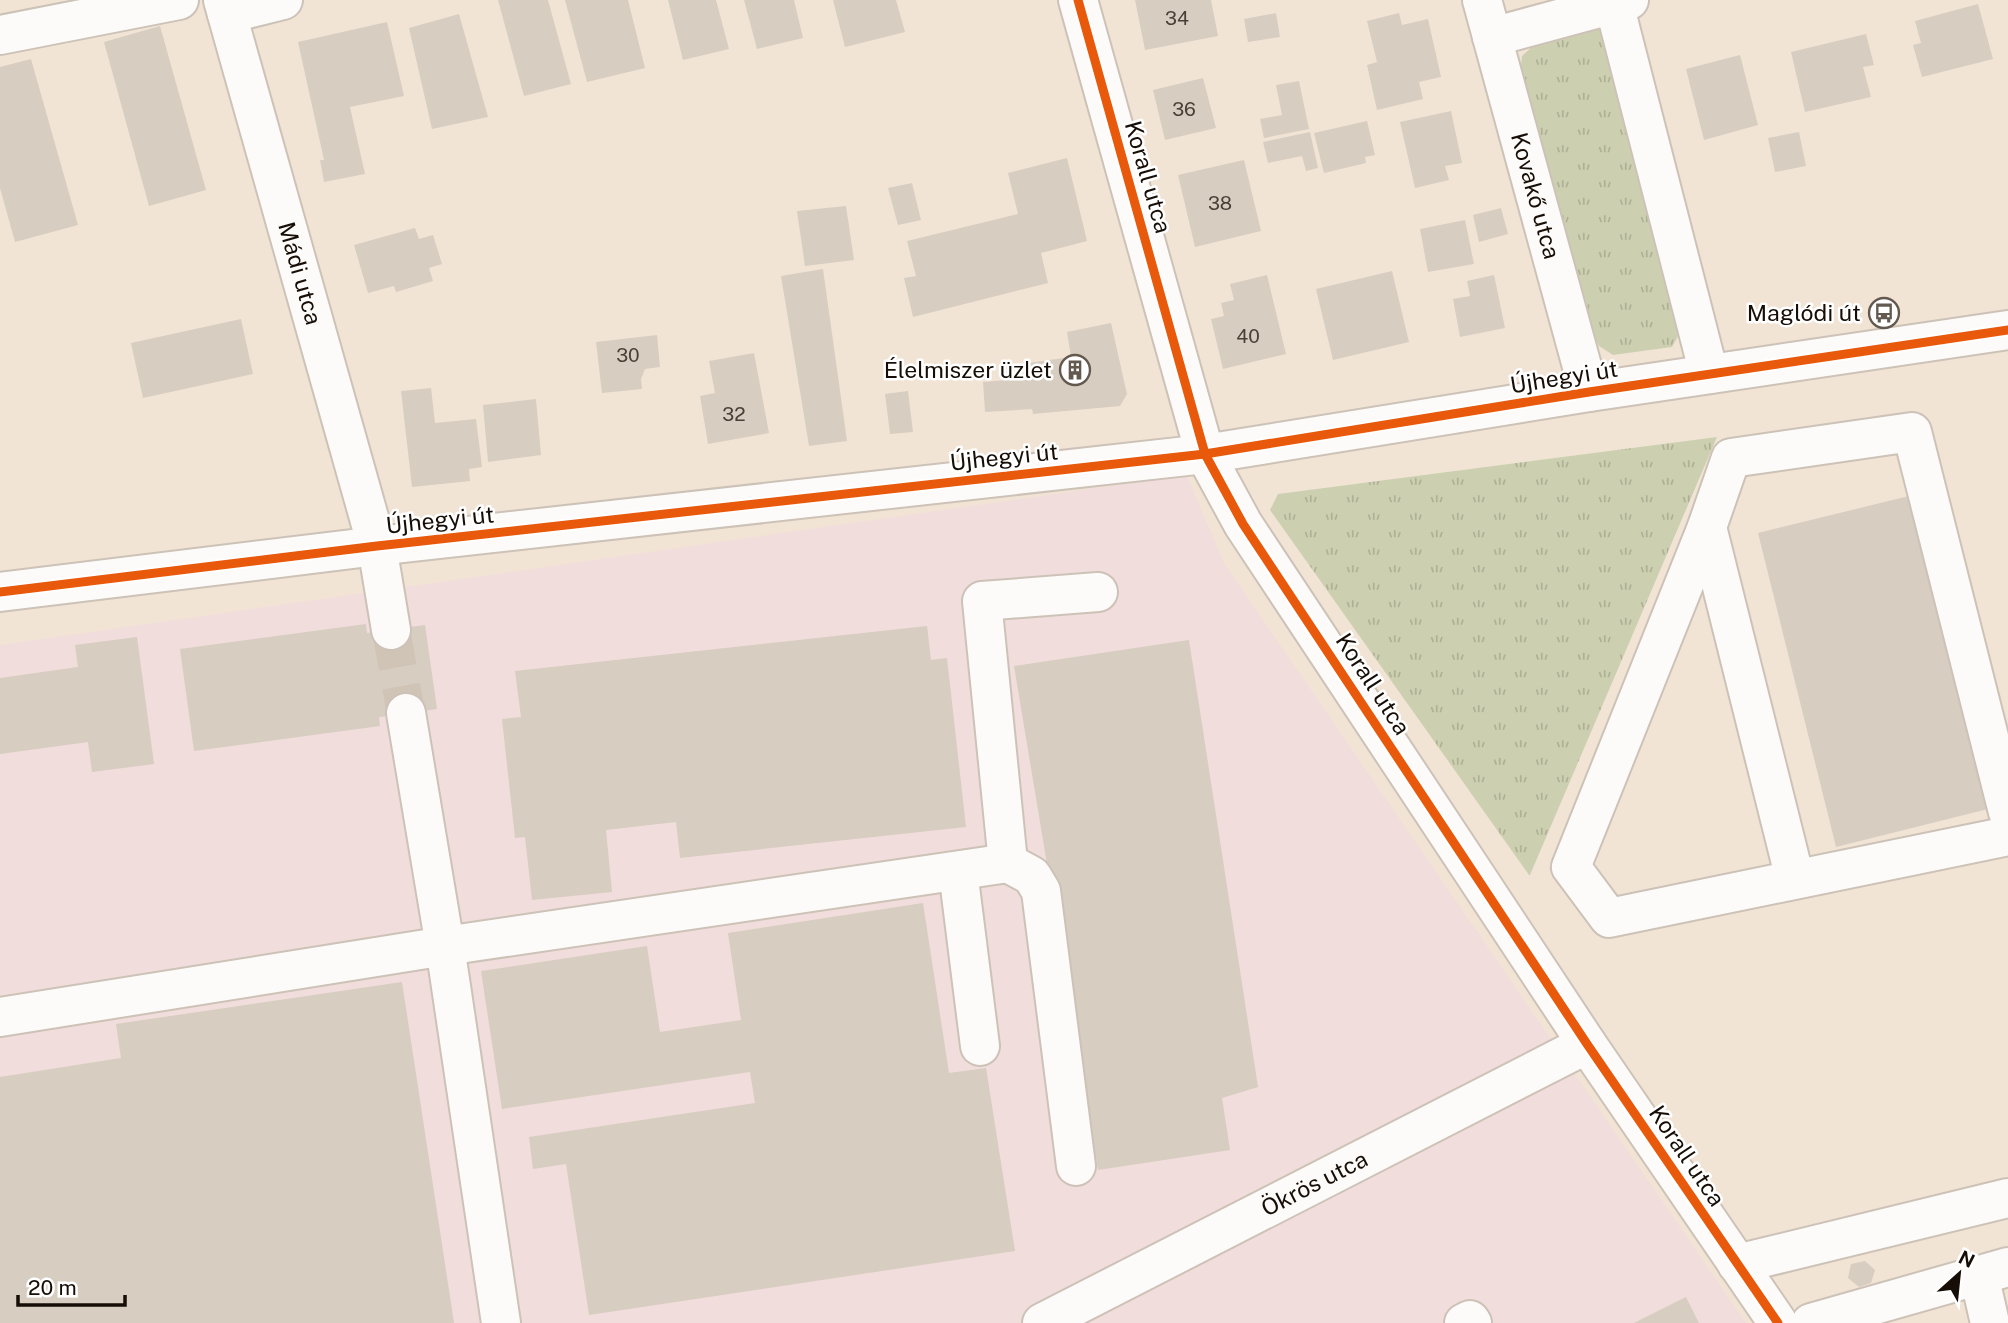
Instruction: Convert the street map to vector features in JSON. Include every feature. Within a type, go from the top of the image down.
[{"type":"street","points":[[1,31],[179,0]]},
{"type":"street","points":[[225,7],[283,0]]},
{"type":"street","name":"Korall utca","points":[[1078,0],[1205,454],[1243,524],[1587,1044],[1778,1323]]},
{"type":"street","name":"Kovakő utca","points":[[1482,0],[1590,392]]},
{"type":"street","points":[[1492,37],[1619,1],[1709,374]]},
{"type":"street","name":"Mádi utca","points":[[225,7],[377,546],[391,630]]},
{"type":"street","name":"Újhegyi út","points":[[0,592],[377,546],[1205,454],[1590,392],[2008,330]]},
{"type":"street","points":[[2008,813],[1912,432],[1731,458],[1707,527],[1571,867],[1609,919],[2008,836]]},
{"type":"street","points":[[1707,527],[1796,879]]},
{"type":"street","points":[[1008,863],[982,601],[1098,592]]},
{"type":"street","points":[[405,713],[445,946],[501,1323]]},
{"type":"street","points":[[0,1017],[445,946],[1008,863],[1032,876],[1041,891],[1076,1166]]},
{"type":"street","points":[[958,871],[980,1046]]},
{"type":"street","name":"Ökrös utca","points":[[1042,1323],[1587,1044]]},
{"type":"street","points":[[1737,1264],[2008,1198]]},
{"type":"street","points":[[1811,1323],[1993,1271],[1990,1323]]},
{"type":"street","points":[[1464,1323],[1470,1320],[1472,1323]]},
{"type":"shaded area","points":[[1187,475],[1224,563],[1746,1323],[0,1323],[0,645]]},
{"type":"green space","points":[[1604,26],[1684,326],[1672,347],[1613,355],[1599,346],[1587,322],[1520,72],[1522,56],[1537,42]]},
{"type":"green space","points":[[1717,437],[1529,875],[1270,510],[1278,494]]},
{"type":"building","points":[[498,0],[548,0],[571,84],[524,96]]},
{"type":"building","points":[[565,0],[628,0],[645,68],[587,82]]},
{"type":"building","points":[[668,0],[716,0],[729,49],[683,60]]},
{"type":"building","points":[[744,0],[794,0],[803,38],[757,49]]},
{"type":"building","points":[[833,0],[896,0],[905,32],[845,47]]},
{"type":"building","points":[[1135,0],[1211,0],[1218,36],[1145,50]]},
{"type":"building","points":[[1978,4],[1993,59],[1922,77],[1913,45],[1921,43],[1915,21]]},
{"type":"building","points":[[1276,13],[1280,37],[1248,42],[1244,19]]},
{"type":"building","points":[[1399,13],[1402,25],[1428,19],[1441,77],[1419,82],[1423,99],[1377,110],[1367,65],[1377,62],[1367,21]]},
{"type":"building","points":[[459,14],[488,117],[432,129],[409,28]]},
{"type":"building","points":[[387,22],[404,96],[350,107],[365,174],[324,182],[320,160],[324,160],[298,42]]},
{"type":"building","points":[[160,26],[206,190],[149,206],[104,42]]},
{"type":"building","points":[[1866,34],[1874,65],[1863,67],[1871,97],[1805,112],[1791,52]]},
{"type":"building","points":[[1740,55],[1758,125],[1704,140],[1686,69]]},
{"type":"building","points":[[31,59],[78,225],[15,242],[0,188],[0,67]]},
{"type":"building","points":[[1203,78],[1216,128],[1165,140],[1153,90]]},
{"type":"building","points":[[1299,81],[1309,129],[1264,138],[1260,119],[1282,115],[1276,85]]},
{"type":"building","points":[[1451,111],[1462,163],[1445,166],[1449,180],[1415,188],[1400,122]]},
{"type":"building","points":[[1367,121],[1375,155],[1365,157],[1366,163],[1324,173],[1314,133]]},
{"type":"building","points":[[1310,132],[1318,168],[1306,171],[1302,156],[1268,163],[1263,142]]},
{"type":"building","points":[[1799,132],[1806,166],[1775,172],[1768,138]]},
{"type":"building","points":[[1067,158],[1087,241],[1041,253],[1048,283],[913,317],[904,278],[916,276],[907,241],[1018,214],[1008,173]]},
{"type":"building","points":[[1244,160],[1261,231],[1195,247],[1178,175]]},
{"type":"building","points":[[912,183],[921,220],[898,225],[888,188]]},
{"type":"building","points":[[846,206],[854,260],[805,266],[797,211]]},
{"type":"building","points":[[1501,208],[1508,234],[1479,242],[1473,215]]},
{"type":"building","points":[[1465,220],[1474,264],[1428,272],[1420,229]]},
{"type":"building","points":[[415,228],[419,239],[433,235],[442,264],[429,268],[433,281],[396,292],[394,286],[368,293],[354,245]]},
{"type":"building","points":[[823,269],[847,441],[809,446],[781,276]]},
{"type":"building","points":[[1392,271],[1409,342],[1333,360],[1316,289]]},
{"type":"building","points":[[1267,275],[1286,354],[1223,369],[1211,319],[1224,316],[1221,303],[1234,300],[1230,284]]},
{"type":"building","points":[[1494,275],[1505,328],[1460,337],[1453,299],[1470,296],[1467,281]]},
{"type":"building","points":[[241,319],[253,374],[143,398],[131,343]]},
{"type":"building","name":"Élelmiszer üzlet","points":[[1111,323],[1127,394],[1120,406],[1033,414],[1032,409],[985,412],[983,382],[1029,378],[1028,363],[1071,357],[1067,332]]},
{"type":"building","points":[[657,335],[660,367],[645,369],[641,379],[642,389],[602,393],[596,342]]},
{"type":"building","points":[[754,353],[769,433],[708,444],[700,396],[715,393],[709,361]]},
{"type":"building","points":[[431,388],[435,423],[476,419],[482,467],[469,469],[470,481],[412,487],[401,391]]},
{"type":"building","points":[[908,391],[913,432],[890,434],[885,394]]},
{"type":"building","points":[[536,399],[541,455],[488,462],[483,405]]},
{"type":"building","points":[[1913,495],[1992,808],[1836,847],[1758,533]]},
{"type":"building","points":[[366,624],[367,633],[425,625],[437,709],[379,717],[380,726],[194,751],[180,649]]},
{"type":"building","points":[[927,626],[931,660],[947,658],[966,827],[680,858],[676,822],[606,830],[612,892],[532,900],[525,837],[515,838],[502,719],[521,717],[515,671]]},
{"type":"building","points":[[137,637],[154,764],[92,772],[88,742],[0,754],[0,678],[78,667],[75,645]]},
{"type":"building","points":[[1189,640],[1258,1087],[1222,1098],[1230,1150],[1098,1170],[1014,666]]},
{"type":"building","points":[[923,903],[949,1073],[986,1068],[1015,1251],[589,1315],[566,1164],[533,1169],[529,1137],[755,1103],[750,1072],[502,1109],[481,971],[647,946],[660,1032],[741,1020],[728,933]]},
{"type":"building","points":[[402,982],[454,1323],[0,1323],[0,1077],[121,1058],[116,1024]]},
{"type":"building","points":[[1865,1261],[1875,1270],[1871,1283],[1859,1287],[1848,1278],[1851,1264]]},
{"type":"building","points":[[1686,1297],[1699,1323],[1634,1323]]},
{"type":"tunnel","points":[[391,630],[406,713]]},
{"type":"cycle path","points":[[1078,0],[1205,454],[1243,524],[1587,1044],[1778,1323]]},
{"type":"cycle path","points":[[0,592],[377,546],[1205,454],[1589,392],[2008,330]]},
{"type":"place","name":"Maglódi út","points":[[1884,313]]},
{"type":"place","name":"Élelmiszer üzlet","points":[[1075,370]]}]
